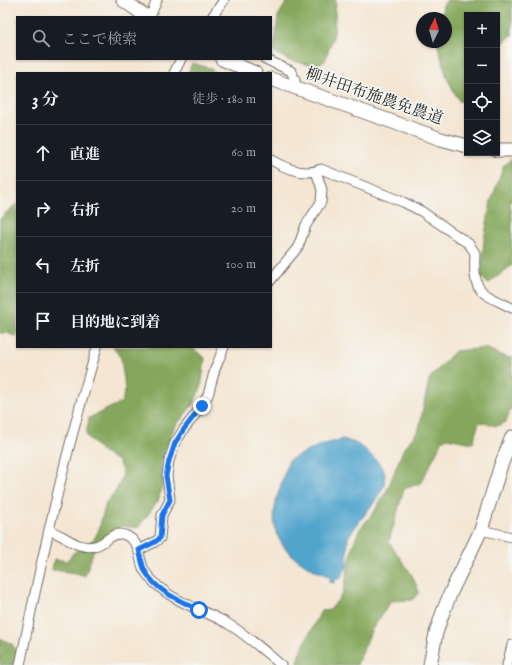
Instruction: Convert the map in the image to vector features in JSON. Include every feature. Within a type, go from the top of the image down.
[{"type":"street","points":[[123,0],[147,16]]},
{"type":"street","points":[[149,16],[157,0]]},
{"type":"street","points":[[213,16],[224,0]]},
{"type":"street","points":[[174,72],[180,60]]},
{"type":"street","points":[[224,60],[253,72]]},
{"type":"street","points":[[267,60],[291,71],[295,80],[293,87]]},
{"type":"street","name":"柳井田布施農免農道","points":[[272,79],[441,139],[464,145]]},
{"type":"street","points":[[500,150],[512,150]]},
{"type":"street","points":[[272,161],[281,166],[296,171],[316,171],[321,169],[403,202],[420,211],[469,244],[476,253],[474,270],[476,285],[482,293],[512,308]]},
{"type":"street","points":[[272,279],[298,247],[306,225],[321,202],[322,190],[316,171]]},
{"type":"street","points":[[20,665],[78,413],[97,348]]},
{"type":"street","points":[[139,550],[160,538],[162,515],[170,500],[166,476],[175,443],[202,406],[208,395],[215,368],[224,348]]},
{"type":"street","points":[[430,665],[436,633],[443,612],[480,530],[501,465],[512,437]]},
{"type":"street","points":[[480,530],[512,537]]},
{"type":"street","points":[[50,531],[57,533],[73,544],[85,547],[96,546],[116,534],[122,534],[129,537],[136,543],[144,570],[153,582],[166,594],[225,622],[254,642],[281,665]]},
{"type":"street","points":[[506,665],[512,645]]},
{"type":"green space","points":[[288,0],[336,0],[334,34],[325,61],[315,66],[288,60],[274,52],[278,16]]},
{"type":"green space","points":[[447,0],[512,0],[512,35],[501,45],[500,51],[500,12],[464,12],[464,102],[459,101],[447,78],[438,48],[452,48],[452,12],[442,12],[443,5]]},
{"type":"green space","points":[[192,63],[210,68],[215,72],[189,72]]},
{"type":"green space","points":[[512,159],[512,201],[510,203],[512,217],[512,265],[488,284],[481,277],[484,240],[491,201],[504,165]]},
{"type":"green space","points":[[16,204],[16,337],[7,333],[0,333],[0,219]]},
{"type":"green space","points":[[114,348],[192,348],[205,358],[201,388],[192,406],[174,428],[161,460],[163,483],[158,501],[138,528],[122,526],[107,534],[93,552],[85,576],[76,573],[52,570],[54,559],[68,561],[73,553],[94,539],[98,532],[106,503],[117,489],[123,474],[118,461],[102,452],[86,435],[89,418],[122,402],[125,389],[121,358]]},
{"type":"green space","points":[[486,348],[505,357],[512,358],[512,405],[506,422],[497,426],[479,422],[473,443],[447,438],[442,441],[421,483],[404,489],[389,542],[412,575],[419,592],[412,600],[391,601],[371,631],[357,665],[298,665],[299,654],[321,611],[330,610],[343,593],[353,545],[359,530],[374,512],[387,490],[403,450],[419,429],[429,379],[455,351]]},
{"type":"green space","points":[[0,638],[12,644],[18,653],[16,665],[0,665]]},
{"type":"water","points":[[343,439],[355,443],[365,449],[379,463],[385,474],[384,486],[375,501],[348,537],[347,567],[340,579],[336,579],[334,583],[330,582],[330,577],[309,567],[289,552],[280,541],[275,529],[274,516],[279,489],[289,460],[320,445]]},
{"type":"route","points":[[199,610],[166,594],[153,582],[144,570],[139,550],[160,538],[162,515],[170,500],[166,476],[169,461],[175,443],[202,406]]}]
